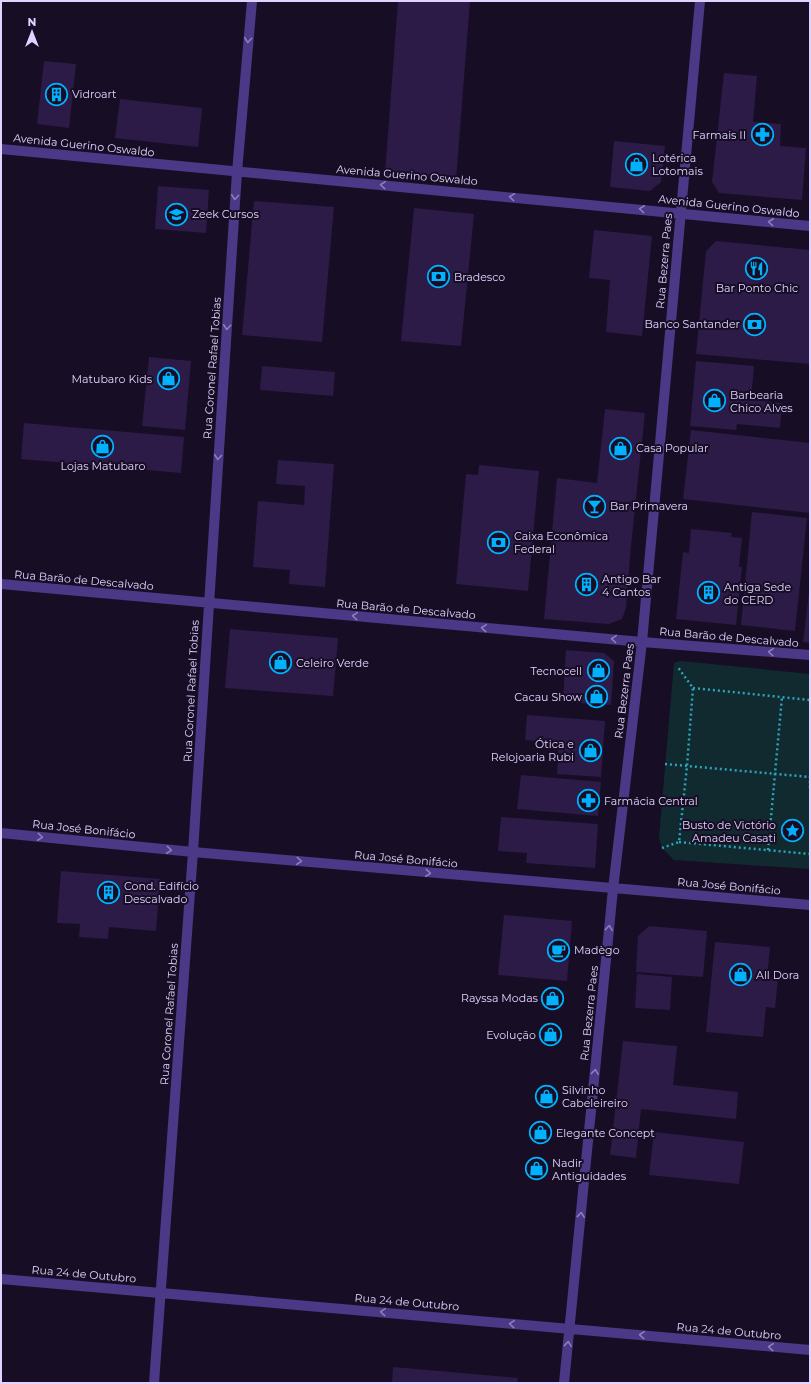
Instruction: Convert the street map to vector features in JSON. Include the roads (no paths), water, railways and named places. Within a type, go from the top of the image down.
[{"type":"street","name":"Rua Coronel Rafael Tobias","points":[[154,1383],[162,1292],[193,852],[237,172],[252,1]]},
{"type":"street","name":"Rua Bezerra Paes","points":[[564,1383],[613,889],[642,642],[700,1]]},
{"type":"street","name":"Avenida Guerino Oswaldo","points":[[1,149],[810,226]]},
{"type":"street","name":"Rua Barão de Descalvado","points":[[1,584],[642,642],[810,655]]},
{"type":"street","name":"Rua José Bonifácio","points":[[1,833],[193,852],[810,905]]},
{"type":"street","name":"Rua 24 de Outubro","points":[[1,1279],[810,1350]]},
{"type":"place","name":"Vidroart","points":[[57,94]]},
{"type":"place","name":"Farmais II","points":[[762,135]]},
{"type":"place","name":"Lotérica Lotomais","points":[[637,164]]},
{"type":"place","name":"Zeek Cursos","points":[[177,214]]},
{"type":"place","name":"Bar Ponto Chic","points":[[757,268]]},
{"type":"place","name":"Bradesco","points":[[438,277]]},
{"type":"place","name":"Banco Santander","points":[[755,324]]},
{"type":"place","name":"Matubaro Kids","points":[[168,379]]},
{"type":"place","name":"Barbearia Chico Alves","points":[[715,401]]},
{"type":"place","name":"Lojas Matubaro","points":[[103,446]]},
{"type":"place","name":"Casa Popular","points":[[621,448]]},
{"type":"place","name":"Bar Primavera","points":[[595,506]]},
{"type":"place","name":"Caixa Econômica Federal","points":[[498,542]]},
{"type":"place","name":"Antigo Bar 4 Cantos","points":[[587,585]]},
{"type":"place","name":"Antiga Sede do CERD","points":[[709,593]]},
{"type":"place","name":"Celeiro Verde","points":[[281,663]]},
{"type":"place","name":"Tecnocell","points":[[598,671]]},
{"type":"place","name":"Cacau Show","points":[[597,697]]},
{"type":"place","name":"Ótica e Relojoaria Rubi","points":[[590,750]]},
{"type":"place","name":"Farmácia Central","points":[[588,801]]},
{"type":"place","name":"Busto de Victório Amadeu Casati","points":[[792,831]]},
{"type":"place","name":"Cond. Edifício Descalvado","points":[[109,892]]},
{"type":"place","name":"Madègo","points":[[558,950]]},
{"type":"place","name":"All Dora","points":[[740,975]]},
{"type":"place","name":"Rayssa Modas","points":[[553,998]]},
{"type":"place","name":"Evolução","points":[[551,1035]]},
{"type":"place","name":"Silvinho Cabeleireiro","points":[[546,1096]]},
{"type":"place","name":"Elegante Concept","points":[[541,1133]]},
{"type":"place","name":"Nadir Antiguidades","points":[[537,1169]]}]
